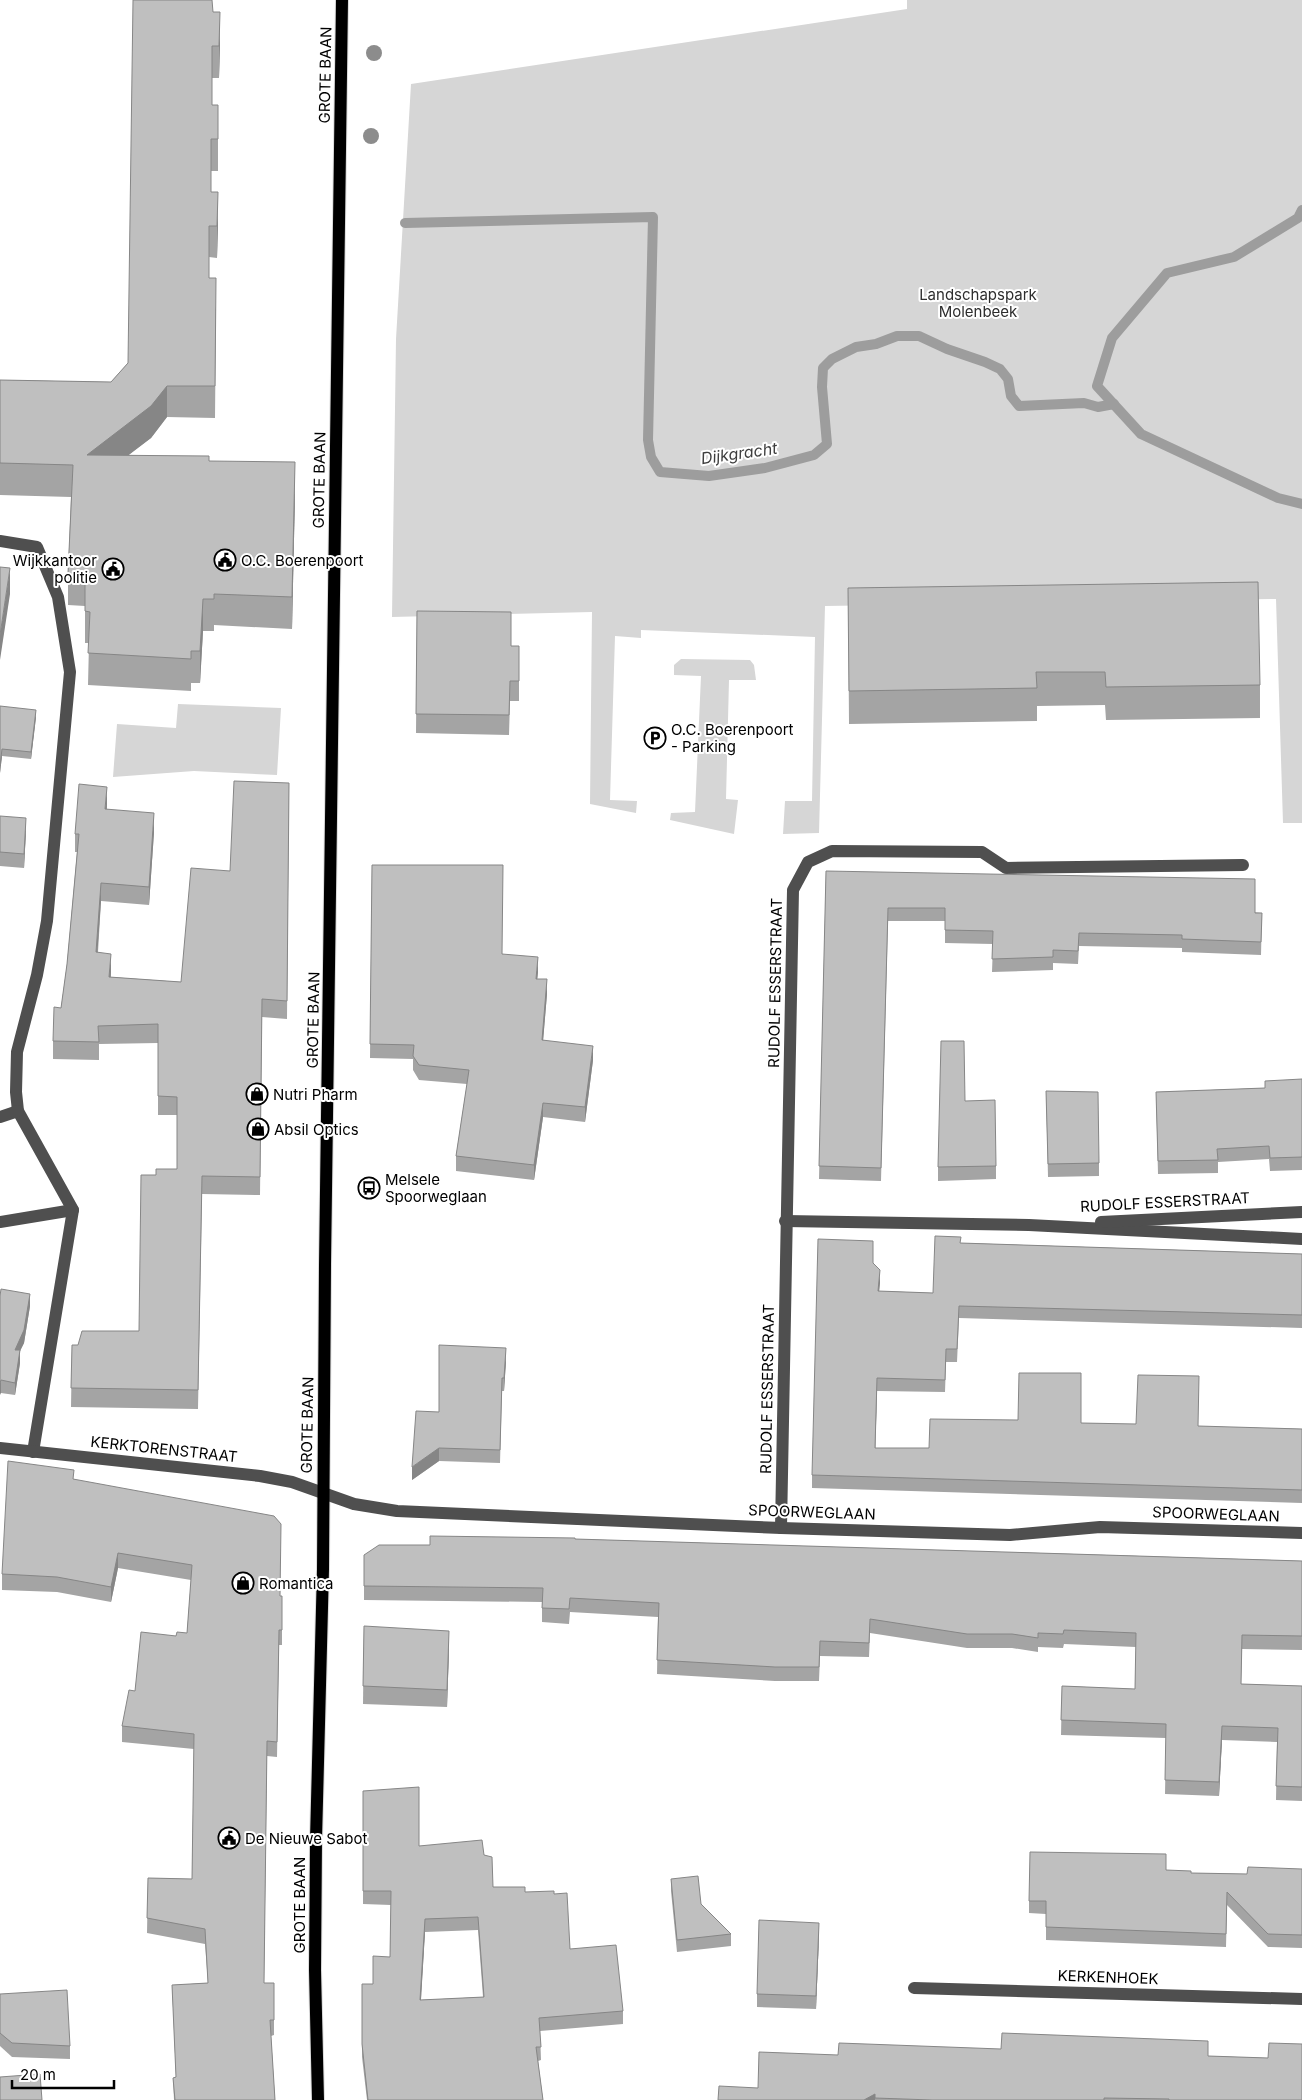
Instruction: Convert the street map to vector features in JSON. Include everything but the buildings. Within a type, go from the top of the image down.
[{"type":"main road","name":"GROTE BAAN","points":[[318,2100],[314,1970],[315,1868],[323,1569],[322,1492],[342,0]]},
{"type":"street","points":[[0,541],[37,547],[58,597],[70,672],[47,921],[17,1052],[16,1092],[18,1112],[74,1210],[33,1452]]},
{"type":"street","name":"RUDOLF ESSERSTRAAT","points":[[781,1528],[785,1221],[793,890],[808,862],[832,851],[982,852],[1006,868],[1243,864]]},
{"type":"street","points":[[0,1117],[18,1112]]},
{"type":"street","points":[[0,1222],[74,1210]]},
{"type":"street","name":"RUDOLF ESSERSTRAAT","points":[[1029,1225],[1302,1212]]},
{"type":"street","name":"RUDOLF ESSERSTRAAT","points":[[785,1221],[1029,1225],[1302,1239]]},
{"type":"street","name":"KERKTORENSTRAAT","points":[[0,1448],[246,1474],[292,1482],[322,1492]]},
{"type":"street","name":"SPOORWEGLAAN","points":[[322,1492],[354,1504],[397,1511],[781,1528],[1010,1534],[1100,1527],[1302,1533]]},
{"type":"street","name":"KERKENHOEK","points":[[914,1988],[1302,1999]]},
{"type":"green space","name":"Landschapspark Molenbeek","points":[[907,0],[1302,0],[1302,823],[1283,823],[1276,599],[825,606],[819,833],[783,834],[785,801],[812,801],[815,637],[641,630],[641,638],[615,636],[610,800],[637,801],[636,813],[590,804],[592,612],[392,617],[396,339],[411,84],[907,9]]},
{"type":"green space","points":[[681,659],[750,660],[754,665],[756,680],[729,680],[726,799],[738,800],[734,834],[670,820],[671,813],[695,812],[701,676],[674,675],[674,665]]},
{"type":"green space","points":[[178,704],[281,708],[277,775],[194,771],[113,777],[117,724],[176,728]]},
{"type":"waterway","points":[[1302,210],[1298,218],[1234,257],[1167,273],[1112,338],[1097,386],[1141,434],[1278,498],[1302,504]]},
{"type":"waterway","name":"Dijkgracht","points":[[405,223],[653,217],[648,440],[651,457],[660,472],[709,476],[765,468],[814,455],[827,444],[822,387],[823,368],[832,359],[856,347],[876,344],[897,336],[919,336],[1000,369],[1008,379],[1011,396],[1019,406],[1084,403],[1098,407],[1114,404]]},
{"type":"place","name":"O.C. Boerenpoort","points":[[225,560]]},
{"type":"place","name":"Wijkkantoor politie","points":[[113,569]]},
{"type":"place","name":"O.C. Boerenpoort - Parking","points":[[655,738]]},
{"type":"place","name":"Nutri Pharm","points":[[257,1094]]},
{"type":"place","name":"Absil Optics","points":[[258,1129]]},
{"type":"place","name":"Melsele Spoorweglaan","points":[[369,1188]]},
{"type":"place","name":"Romantica","points":[[243,1583]]},
{"type":"place","name":"De Nieuwe Sabot","points":[[229,1838]]}]
